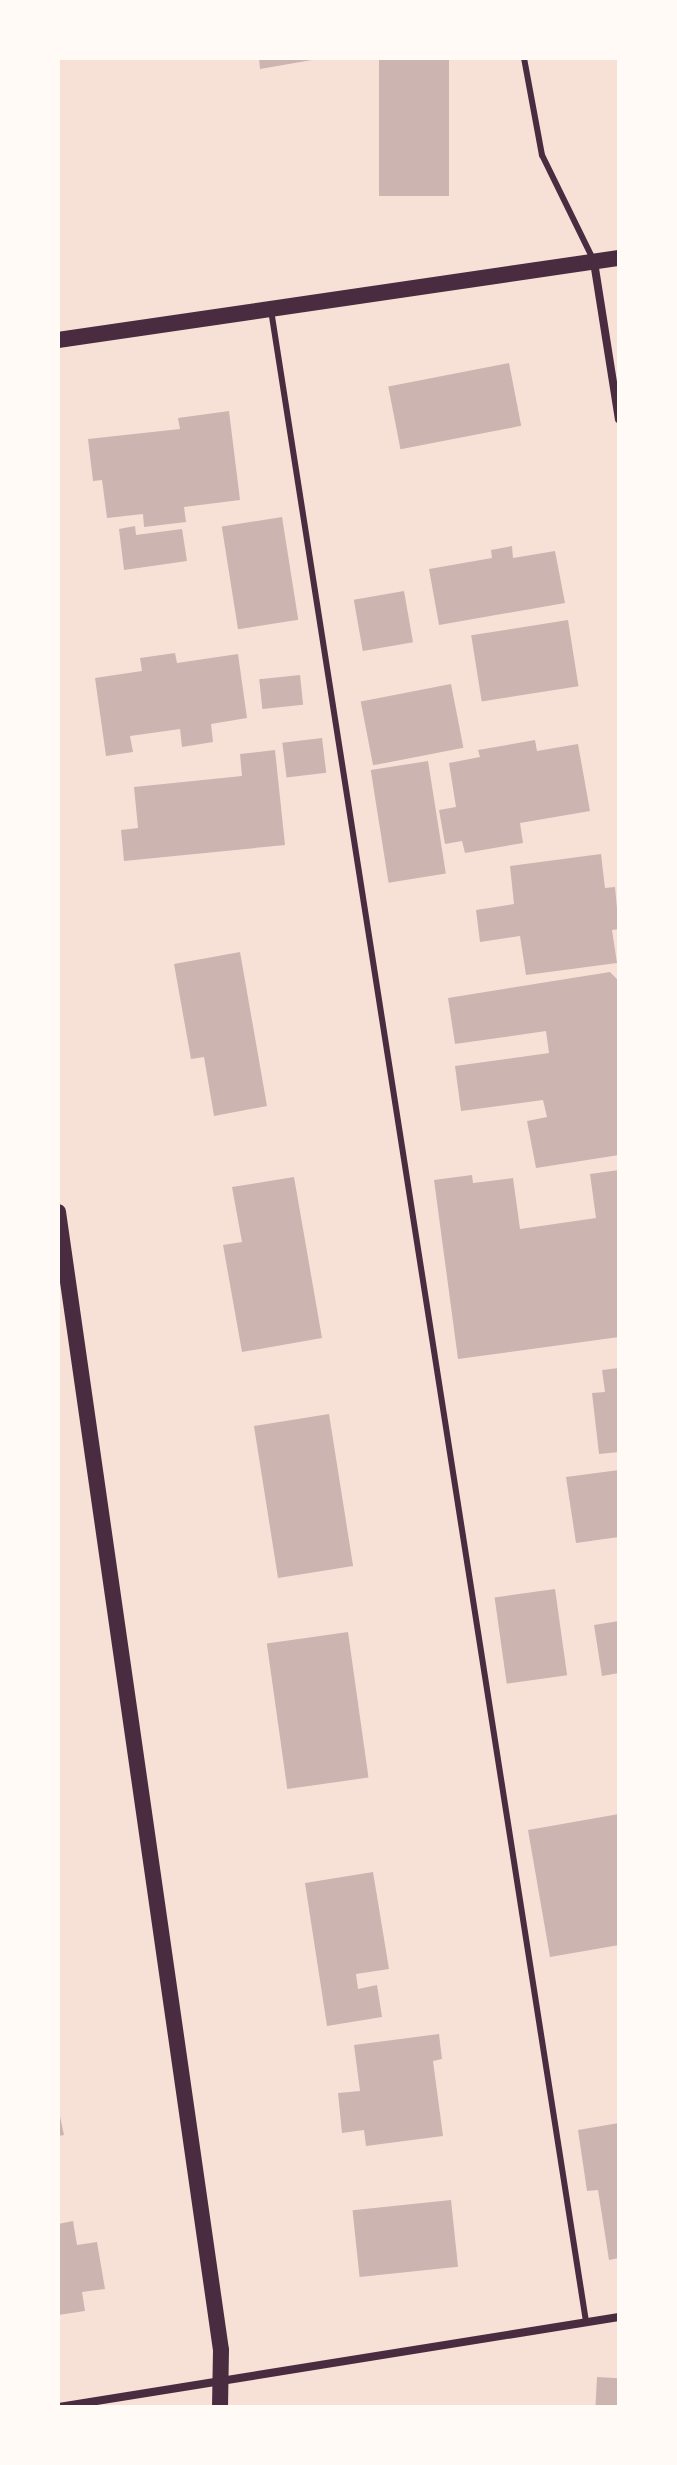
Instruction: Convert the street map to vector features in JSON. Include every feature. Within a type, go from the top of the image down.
[{"type":"main road","points":[[58,340],[619,258]]},
{"type":"main road","points":[[58,1212],[221,2350],[220,2407]]},
{"type":"street","points":[[594,261],[619,419]]},
{"type":"street","points":[[59,2407],[619,2317]]},
{"type":"lane","points":[[524,58],[542,155],[594,261]]},
{"type":"lane","points":[[271,310],[586,2322]]},
{"type":"building","points":[[259,58],[312,58],[312,60],[260,69]]},
{"type":"building","points":[[379,58],[449,58],[449,196],[379,196]]},
{"type":"building","points":[[509,363],[521,426],[400,449],[388,386]]},
{"type":"building","points":[[229,411],[240,500],[184,507],[186,522],[144,527],[143,514],[107,518],[102,480],[93,481],[88,439],[180,429],[178,418]]},
{"type":"building","points":[[282,517],[298,620],[238,629],[222,527]]},
{"type":"building","points":[[135,526],[136,535],[182,529],[187,561],[124,570],[119,529]]},
{"type":"building","points":[[512,546],[513,558],[555,551],[565,603],[439,625],[429,569],[492,558],[491,550]]},
{"type":"building","points":[[404,591],[413,642],[363,651],[354,600]]},
{"type":"building","points":[[568,620],[578,686],[482,702],[471,635]]},
{"type":"building","points":[[175,653],[177,663],[238,654],[247,718],[211,724],[213,742],[182,747],[180,729],[130,736],[133,752],[106,756],[95,678],[142,671],[140,658]]},
{"type":"building","points":[[300,675],[303,705],[262,709],[259,679]]},
{"type":"building","points":[[451,684],[463,748],[373,765],[361,702]]},
{"type":"building","points":[[322,738],[326,773],[287,778],[282,743]]},
{"type":"building","points":[[535,740],[537,751],[578,744],[590,811],[520,823],[523,843],[465,853],[462,841],[445,844],[439,810],[456,807],[449,763],[480,757],[478,750]]},
{"type":"building","points":[[275,750],[285,845],[124,861],[121,830],[138,828],[134,787],[242,776],[240,754]]},
{"type":"building","points":[[428,761],[446,874],[389,883],[371,770]]},
{"type":"building","points":[[601,854],[605,888],[615,887],[619,929],[612,930],[617,963],[526,975],[520,936],[480,942],[476,910],[514,904],[510,866]]},
{"type":"building","points":[[240,952],[267,1106],[214,1116],[204,1057],[191,1059],[174,964]]},
{"type":"building","points":[[610,972],[619,981],[619,1155],[536,1168],[527,1121],[547,1117],[543,1100],[461,1111],[455,1066],[549,1053],[546,1031],[455,1044],[448,998]]},
{"type":"building","points":[[619,1170],[619,1337],[458,1359],[434,1180],[472,1175],[473,1183],[513,1178],[520,1229],[596,1218],[590,1174]]},
{"type":"building","points":[[294,1177],[322,1338],[242,1352],[223,1245],[242,1242],[232,1187]]},
{"type":"building","points":[[619,1368],[619,1452],[599,1454],[592,1393],[605,1392],[602,1370]]},
{"type":"building","points":[[329,1414],[353,1566],[278,1578],[254,1426]]},
{"type":"building","points":[[619,1470],[619,1537],[576,1543],[566,1477]]},
{"type":"building","points":[[555,1589],[567,1675],[507,1684],[495,1597]]},
{"type":"building","points":[[619,1621],[619,1673],[602,1676],[594,1625]]},
{"type":"building","points":[[348,1632],[368,1778],[287,1789],[267,1643]]},
{"type":"building","points":[[619,1814],[619,1945],[550,1957],[528,1830]]},
{"type":"building","points":[[373,1872],[389,1969],[356,1974],[358,1989],[377,1985],[382,2017],[327,2026],[305,1883]]},
{"type":"building","points":[[439,2034],[442,2059],[433,2061],[443,2136],[366,2146],[364,2130],[342,2133],[338,2093],[360,2091],[354,2045]]},
{"type":"building","points":[[58,2107],[64,2135],[58,2136]]},
{"type":"building","points":[[619,2123],[619,2258],[609,2260],[598,2190],[587,2191],[578,2130]]},
{"type":"building","points":[[451,2200],[458,2267],[360,2277],[353,2210]]},
{"type":"building","points":[[73,2221],[77,2245],[97,2242],[105,2289],[82,2292],[85,2311],[58,2315],[58,2224]]},
{"type":"building","points":[[597,2377],[619,2378],[617,2407],[595,2407]]}]
